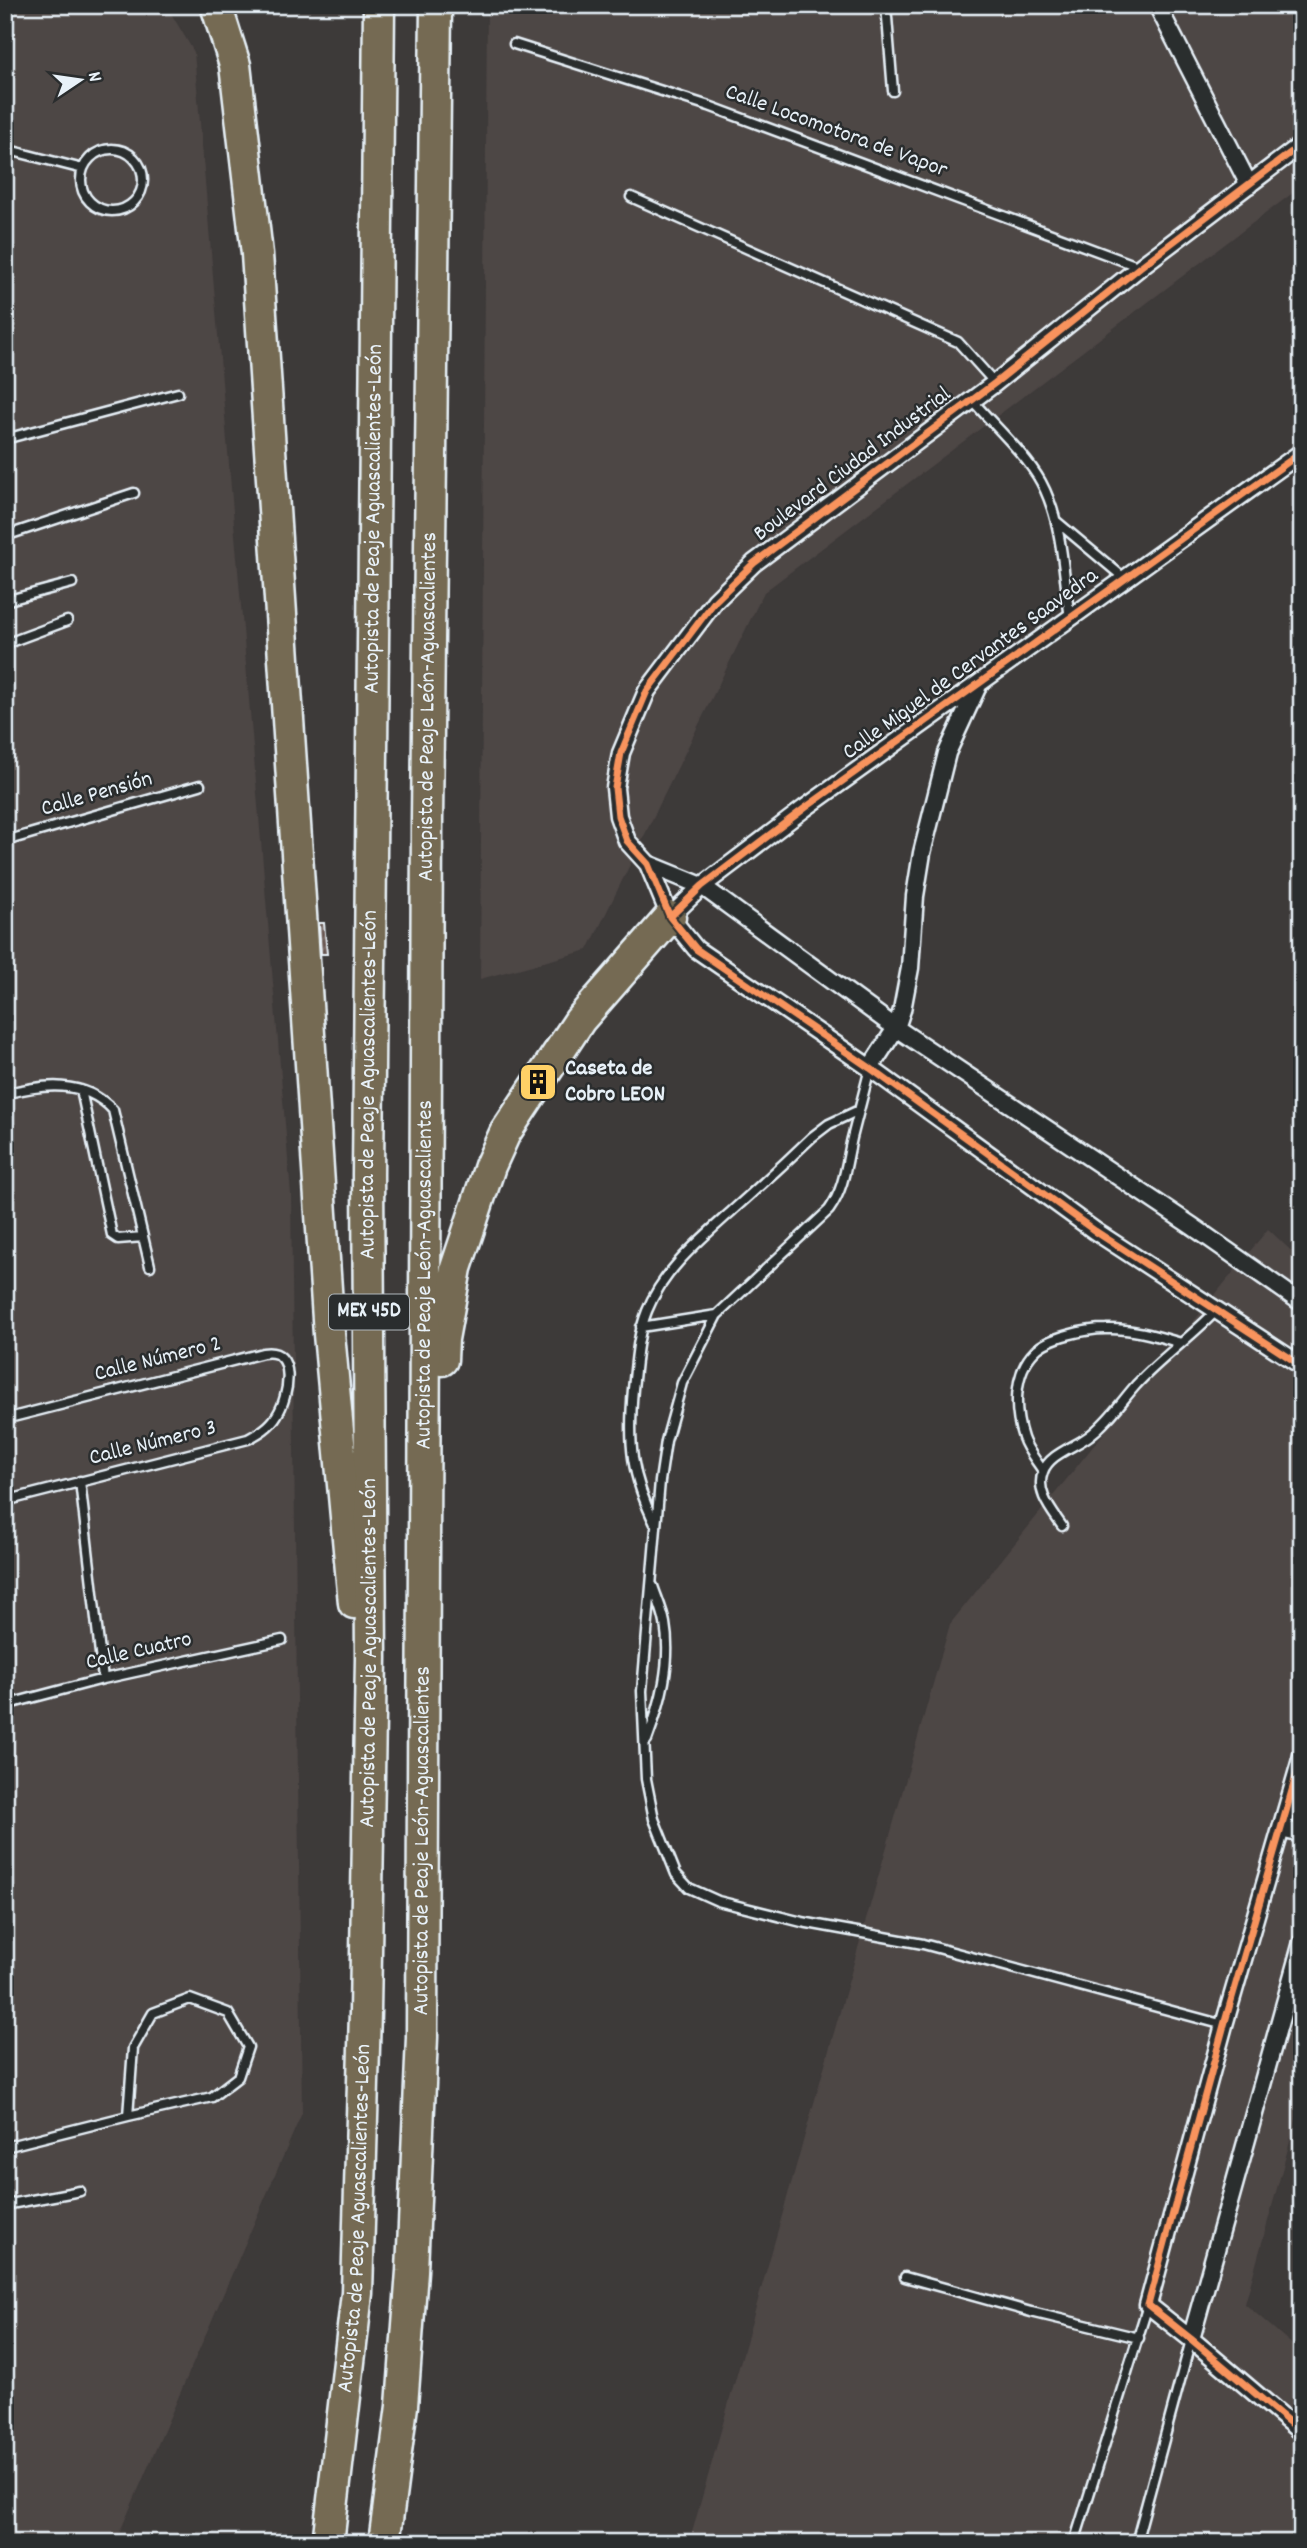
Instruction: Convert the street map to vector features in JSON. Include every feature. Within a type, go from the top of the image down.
[{"type":"highway","points":[[216,5],[235,65],[257,254],[334,1399],[354,1599],[359,1633],[371,1658]]},
{"type":"highway","name":"Autopista de Peaje Aguascalientes-León","points":[[328,2543],[357,2293],[360,2228],[371,1658],[368,1175],[379,5]]},
{"type":"highway","name":"Autopista de Peaje León-Aguascalientes","points":[[384,2543],[401,2406],[412,2271],[422,2038],[427,820],[436,5]]},
{"type":"highway","points":[[422,2038],[430,2006],[437,1934],[441,1839],[443,1339],[456,1268],[490,1166],[505,1133],[580,1020],[670,917]]},
{"type":"street","points":[[1157,5],[1249,185]]},
{"type":"street","name":"Boulevard Ciudad Industrial","points":[[1302,144],[1140,267],[995,383],[754,563],[715,601],[647,691],[621,753],[615,788],[618,816],[627,841],[648,864],[670,917],[696,949],[870,1068],[1095,1231],[1302,1366]]},
{"type":"street","name":"Calle Miguel de Cervantes Saavedra","points":[[670,917],[702,886],[805,808],[1302,452]]},
{"type":"street","points":[[870,1068],[896,1028],[907,991],[915,896],[922,853],[947,753],[978,686]]},
{"type":"street","name":"Boulevard Ciudad Industrial","points":[[648,864],[702,886],[896,1028],[1302,1303]]},
{"type":"street","points":[[1302,1756],[1224,2025],[1148,2305],[1302,2433]]},
{"type":"street","points":[[1281,1829],[1302,1834]]},
{"type":"street","points":[[1191,2339],[1302,1942]]},
{"type":"lane","points":[[886,5],[893,91]]},
{"type":"lane","name":"Calle Locomotora de Vapor","points":[[514,44],[709,106],[1140,267]]},
{"type":"lane","points":[[5,149],[83,169]]},
{"type":"lane","points":[[113,149],[123,151],[131,156],[142,172],[141,191],[137,200],[121,211],[102,210],[86,198],[82,189],[83,169],[95,154],[113,149]]},
{"type":"lane","points":[[631,197],[958,342],[995,383]]},
{"type":"lane","points":[[5,439],[177,393]]},
{"type":"lane","points":[[972,400],[1035,474],[1048,497],[1056,521],[1070,618]]},
{"type":"lane","points":[[5,536],[134,493]]},
{"type":"lane","points":[[1056,521],[1124,578]]},
{"type":"lane","points":[[5,601],[72,583]]},
{"type":"lane","points":[[5,644],[67,621]]},
{"type":"lane","name":"Calle Pensión","points":[[5,841],[200,785]]},
{"type":"lane","points":[[870,1068],[842,1187],[829,1210],[717,1315],[682,1383],[666,1441],[642,1692],[646,1779],[654,1819],[667,1855],[676,1874],[701,1896],[802,1922],[923,1944],[1224,2025]]},
{"type":"lane","points":[[5,1094],[48,1085],[80,1090],[101,1097],[113,1110],[150,1266]]},
{"type":"lane","points":[[80,1090],[112,1235],[118,1239],[143,1237]]},
{"type":"lane","points":[[656,1527],[640,1494],[632,1466],[630,1438],[641,1327],[660,1285],[700,1240],[812,1137],[837,1120],[859,1110]]},
{"type":"lane","points":[[1062,1526],[1044,1500],[1041,1483],[1043,1471],[1059,1454],[1090,1436],[1115,1412],[1137,1384],[1216,1311]]},
{"type":"lane","points":[[641,1327],[717,1315]]},
{"type":"lane","points":[[1043,1471],[1024,1441],[1015,1408],[1020,1377],[1035,1350],[1070,1333],[1107,1329],[1150,1334],[1181,1343]]},
{"type":"lane","name":"Calle Número 2","points":[[5,1419],[273,1351],[281,1354],[285,1362],[287,1393]]},
{"type":"lane","name":"Calle Número 3","points":[[5,1501],[191,1456],[248,1439],[271,1423],[287,1393]]},
{"type":"lane","points":[[80,1481],[103,1679]]},
{"type":"lane","points":[[645,1746],[658,1710],[666,1670],[665,1623],[651,1581]]},
{"type":"lane","name":"Calle Cuatro","points":[[5,1705],[103,1679],[282,1640]]},
{"type":"lane","points":[[5,2147],[212,2098],[238,2077],[248,2047],[228,2013],[190,1999],[153,2013],[133,2048],[128,2116]]},
{"type":"lane","points":[[5,2205],[80,2191]]},
{"type":"lane","points":[[905,2277],[1139,2338]]},
{"type":"lane","points":[[1074,2543],[1148,2305]]},
{"type":"lane","points":[[1136,2543],[1191,2339]]},
{"type":"shaded area","points":[[5,5],[166,5],[194,52],[291,1194],[302,2113],[115,2543],[5,2543]]},
{"type":"shaded area","points":[[487,5],[1302,5],[1302,186],[764,592],[588,950],[480,979]]},
{"type":"shaded area","points":[[1268,1229],[1302,1261],[1302,2098],[1245,2304],[1302,2353],[1302,2543],[689,2543],[950,1624]]},
{"type":"building","points":[[319,923],[324,923],[327,954],[321,954]]},
{"type":"cycle path","points":[[1302,144],[1140,267],[995,383],[754,563],[715,601],[647,691],[621,753],[615,788],[618,816],[627,841],[648,864],[670,917],[696,949],[870,1068],[1095,1231],[1302,1366]]},
{"type":"cycle path","points":[[670,917],[702,886],[805,808],[1302,452]]},
{"type":"cycle path","points":[[1302,1756],[1224,2025],[1148,2305],[1302,2433]]},
{"type":"place","name":"Caseta de Cobro LEON","points":[[538,1082]]}]
